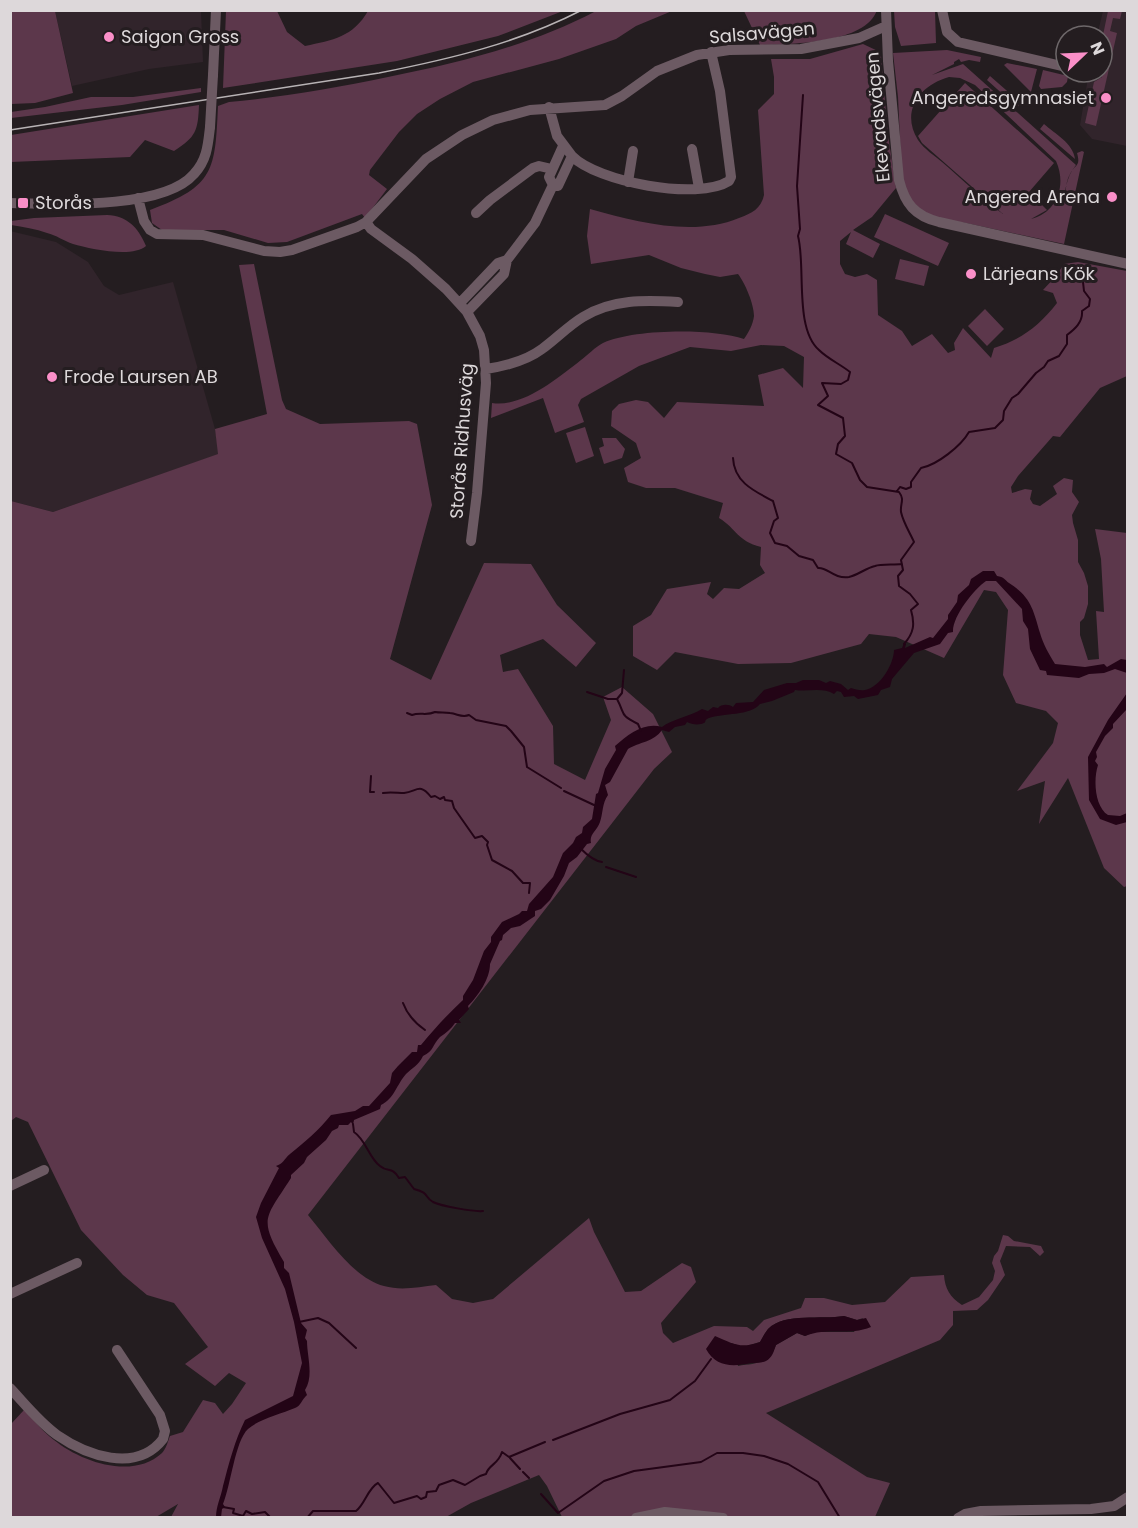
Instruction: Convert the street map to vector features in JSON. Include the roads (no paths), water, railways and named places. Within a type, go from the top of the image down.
[{"type":"street","points":[[10,203],[86,204],[138,198],[166,191],[187,181],[204,160],[207,151],[216,10]]},
{"type":"street","name":"Ekevadsvägen","points":[[886,10],[899,180],[912,210],[926,219],[1128,264]]},
{"type":"street","points":[[942,10],[947,32],[958,42],[1054,64]]},
{"type":"street","name":"Salsavägen","points":[[366,222],[417,167],[446,144],[493,120],[549,107],[605,105],[657,71],[688,58],[711,52],[744,49],[801,49],[859,38],[886,26]]},
{"type":"street","points":[[549,107],[555,130],[563,146],[579,163],[596,173],[654,187],[699,188],[725,184],[731,177],[720,91],[711,52]]},
{"type":"street","points":[[553,185],[549,177],[563,146]]},
{"type":"street","points":[[692,149],[699,188]]},
{"type":"street","points":[[628,182],[633,151]]},
{"type":"street","points":[[553,185],[558,186],[572,156]]},
{"type":"street","points":[[476,213],[489,200],[533,168],[539,166],[552,169]]},
{"type":"street","points":[[464,308],[498,263],[507,260],[535,223],[553,185]]},
{"type":"street","points":[[138,198],[144,221],[150,230],[157,234],[203,235],[271,252],[297,248],[366,222]]},
{"type":"street","name":"Storås Ridhusväg","points":[[366,222],[371,229],[424,269],[464,308],[480,336],[486,369],[477,493],[471,541]]},
{"type":"street","points":[[486,369],[530,357],[585,316],[609,306],[646,300],[678,302]]},
{"type":"street","points":[[12,1182],[44,1170]]},
{"type":"street","points":[[10,1294],[77,1263]]},
{"type":"street","points":[[10,1388],[55,1434],[79,1448],[117,1459],[141,1455],[151,1451],[163,1439],[164,1424],[117,1350]]},
{"type":"street","points":[[958,1518],[964,1514],[981,1511],[1091,1509],[1114,1506],[1128,1497]]},
{"type":"street","points":[[636,1518],[665,1512],[723,1518]]},
{"type":"waterway","points":[[803,95],[797,186],[803,312],[811,340],[826,356],[850,372],[848,380],[841,384],[822,383],[828,396],[818,405],[843,418],[845,436],[838,444],[836,454],[852,463],[860,480],[867,487],[899,492],[902,497],[902,516],[914,542],[901,560],[903,570],[898,576],[899,586],[918,604],[911,610],[913,628],[904,644]]},
{"type":"waterway","points":[[897,491],[900,487],[906,489],[911,487],[911,482],[921,468],[948,454],[969,432],[995,428],[1003,420],[1004,411],[1012,398],[1048,361],[1059,356],[1067,344],[1067,335],[1080,322],[1082,311],[1089,306],[1090,299],[1084,291],[1083,282]]},
{"type":"waterway","points":[[733,458],[741,480],[773,501],[778,518],[774,521],[770,533],[775,543],[787,546],[799,556],[813,560],[818,568],[843,577],[852,576],[878,565],[902,564]]},
{"type":"waterway","points":[[617,699],[622,693],[624,670]]},
{"type":"waterway","points":[[587,692],[608,699],[617,699]]},
{"type":"waterway","points":[[617,699],[624,714],[638,724],[641,731]]},
{"type":"waterway","points":[[407,713],[412,715],[435,712],[469,715],[476,720],[506,726],[524,747],[527,767],[561,788]]},
{"type":"waterway","points":[[371,776],[370,792],[374,792]]},
{"type":"waterway","points":[[383,793],[404,793],[421,789],[431,797],[435,796],[440,799],[444,797],[445,800],[452,801],[454,808],[475,838],[482,836],[488,842],[492,860],[512,871],[523,883],[530,883],[529,893]]},
{"type":"waterway","points":[[564,791],[594,805]]},
{"type":"waterway","points":[[580,848],[593,859],[602,862]]},
{"type":"waterway","points":[[606,867],[636,877]]},
{"type":"waterway","points":[[403,1003],[412,1018],[425,1030]]},
{"type":"waterway","points":[[353,1124],[354,1132],[362,1140],[376,1163],[394,1172],[399,1178],[405,1177],[414,1189],[425,1194],[430,1200],[450,1207],[483,1211]]},
{"type":"waterway","points":[[299,1322],[318,1318],[329,1323],[356,1348]]},
{"type":"waterway","points":[[553,1440],[620,1414],[670,1400],[695,1381],[711,1359]]},
{"type":"waterway","points":[[307,1518],[313,1511],[356,1511],[378,1483],[394,1503],[417,1496],[421,1499],[426,1497],[427,1492],[436,1491],[439,1485],[453,1480],[465,1485],[486,1474],[502,1452],[509,1457],[545,1442]]},
{"type":"waterway","points":[[541,1494],[558,1513],[604,1481],[634,1471],[701,1462],[717,1453],[743,1453],[764,1456],[788,1464],[818,1482],[840,1518]]},
{"type":"waterway","points":[[510,1458],[520,1469]]},
{"type":"waterway","points":[[523,1472],[529,1478]]},
{"type":"waterway","points":[[223,1507],[234,1509],[233,1513],[243,1516],[246,1511],[252,1514],[265,1512],[271,1518]]},
{"type":"tram line","points":[[10,130],[405,68],[458,56],[508,41],[582,10]]},
{"type":"place","name":"Saigon Gross","points":[[109,37]]},
{"type":"place","name":"Angeredsgymnasiet","points":[[1106,98]]},
{"type":"place","name":"Angered Arena","points":[[1112,197]]},
{"type":"place","name":"Storås","points":[[23,203]]},
{"type":"place","name":"Lärjeans Kök","points":[[971,274]]},
{"type":"place","name":"Frode Laursen AB","points":[[52,377]]}]
